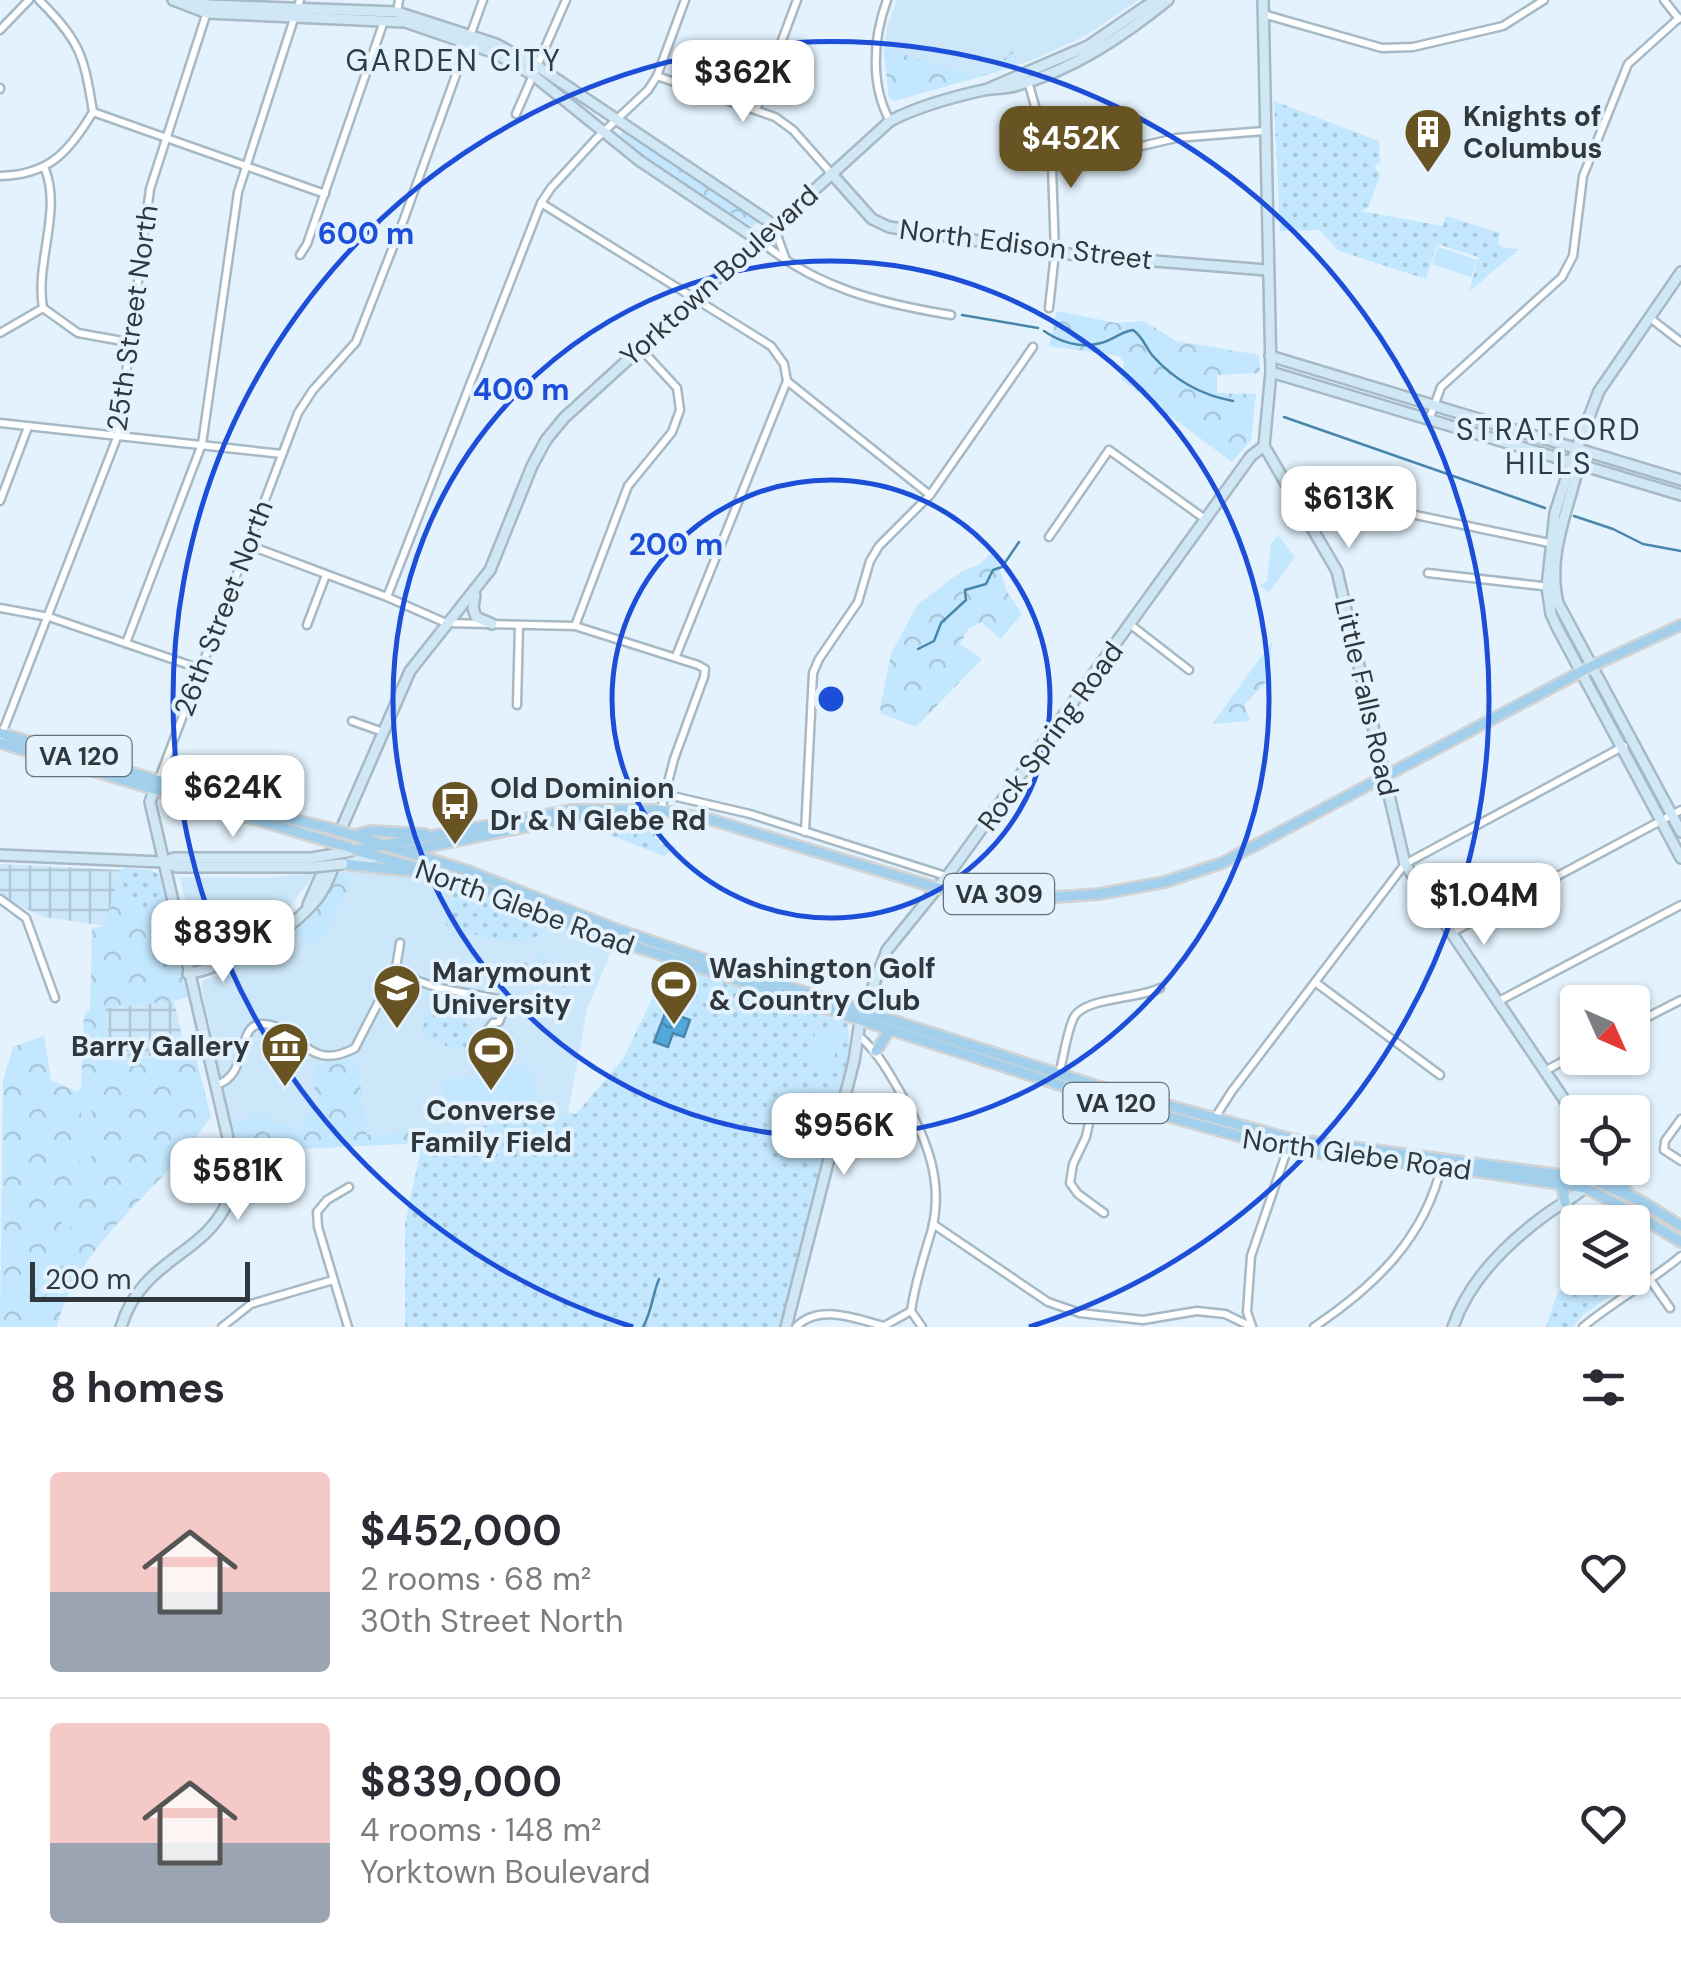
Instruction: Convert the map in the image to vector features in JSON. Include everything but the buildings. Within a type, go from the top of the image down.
[{"type":"main road","name":"VA 309","points":[[352,850],[572,810],[661,810],[712,820],[937,888],[1042,898],[1099,894],[1157,884],[1222,863],[1587,669],[1681,625]]},
{"type":"main road","name":"North Glebe Road","points":[[1,736],[352,850],[434,872],[612,939],[1096,1091],[1290,1144],[1560,1180]]},
{"type":"main road","name":"North Glebe Road","points":[[156,784],[330,828],[468,871],[861,1017],[889,1031],[1058,1079]]},
{"type":"main road","name":"VA 309","points":[[375,857],[598,811]]},
{"type":"main road","points":[[355,836],[370,831],[432,837]]},
{"type":"main road","points":[[343,864],[434,872]]},
{"type":"main road","points":[[876,1051],[889,1031]]},
{"type":"main road","name":"North Glebe Road","points":[[1442,1162],[1559,1183]]},
{"type":"main road","points":[[1559,1183],[1565,1202]]},
{"type":"main road","name":"North Glebe Road","points":[[1590,1185],[1681,1242]]},
{"type":"main road","name":"North Glebe Road","points":[[1592,1185],[1629,1195],[1681,1226]]},
{"type":"main road","points":[[1622,1185],[1629,1195]]},
{"type":"street","points":[[0,30],[30,0]]},
{"type":"street","points":[[0,176],[45,169],[81,132],[93,112],[85,60],[75,40],[39,0]]},
{"type":"street","points":[[173,0],[208,9],[299,8],[385,15],[468,39]]},
{"type":"street","points":[[192,0],[208,9]]},
{"type":"street","points":[[397,12],[398,0]]},
{"type":"street","name":"26th Street North","points":[[121,1327],[134,1294],[162,1265],[215,1224],[228,1202],[232,1151],[150,802],[198,668],[305,402],[356,342],[483,0]]},
{"type":"street","points":[[516,114],[566,0]]},
{"type":"street","points":[[387,597],[541,203],[603,132],[648,90],[657,76],[685,0]]},
{"type":"street","points":[[756,110],[797,0]]},
{"type":"street","points":[[886,0],[878,23],[876,59],[880,104],[890,121]]},
{"type":"street","name":"Yorktown Boulevard","points":[[188,974],[242,954],[293,922],[308,906],[416,660],[478,588],[496,559],[532,466],[546,440],[573,409],[890,121],[929,104],[990,88],[1088,46],[1155,0]]},
{"type":"street","name":"Yorktown Boulevard","points":[[990,88],[1028,81],[1072,63],[1112,42],[1168,0]]},
{"type":"street","points":[[1263,0],[1271,372],[1264,446]]},
{"type":"street","points":[[1263,14],[1382,48],[1412,47],[1503,26],[1544,0]]},
{"type":"street","points":[[1429,420],[1442,387],[1562,276],[1572,256],[1583,176],[1628,64],[1680,19],[1664,0]]},
{"type":"street","points":[[126,643],[202,444],[232,219],[299,8]]},
{"type":"street","name":"25th Street North","points":[[1,736],[118,435],[150,189],[208,9]]},
{"type":"street","points":[[385,15],[397,12],[468,39],[535,70],[618,119],[774,225],[785,258]]},
{"type":"street","points":[[300,255],[385,15]]},
{"type":"street","points":[[535,70],[640,161],[809,275],[854,295],[951,315]]},
{"type":"street","name":"North Edison Street","points":[[657,76],[775,117],[793,130],[872,219],[889,226],[1054,253],[1267,270]]},
{"type":"street","points":[[1028,81],[1052,167],[1054,253],[1049,308]]},
{"type":"street","points":[[93,112],[324,194]]},
{"type":"street","points":[[1052,167],[1176,138],[1264,131]]},
{"type":"street","points":[[45,169],[52,185],[39,286],[43,308],[78,333],[128,342]]},
{"type":"street","points":[[541,203],[770,346],[784,364],[788,381],[676,656]]},
{"type":"street","points":[[1673,284],[1681,262]]},
{"type":"street","points":[[1681,272],[1591,406],[1556,513],[1551,587],[1551,614],[1628,744],[1681,858]]},
{"type":"street","points":[[0,332],[43,308]]},
{"type":"street","points":[[1650,318],[1681,342]]},
{"type":"street","points":[[574,626],[628,486],[672,432],[680,410],[677,388],[640,347]]},
{"type":"street","points":[[806,832],[814,673],[858,602],[879,546],[930,495],[1033,347]]},
{"type":"street","points":[[1270,356],[1681,480]]},
{"type":"street","points":[[1271,372],[1681,495]]},
{"type":"street","points":[[788,381],[930,495]]},
{"type":"street","points":[[0,423],[282,454]]},
{"type":"street","points":[[0,501],[28,427]]},
{"type":"street","name":"Little Falls Road","points":[[1264,446],[1337,571],[1405,864],[1561,1095]]},
{"type":"street","name":"Rock Spring Road","points":[[787,1322],[854,1061],[861,1017],[888,950],[1131,625],[1251,456],[1264,446]]},
{"type":"street","points":[[1050,536],[1109,450],[1205,520]]},
{"type":"street","points":[[1291,489],[1554,544]]},
{"type":"street","points":[[248,545],[387,597],[446,624],[574,626],[676,656],[704,669],[661,810]]},
{"type":"street","points":[[1428,574],[1551,587]]},
{"type":"street","points":[[307,625],[326,575]]},
{"type":"street","points":[[478,588],[474,612],[482,621],[492,624]]},
{"type":"street","points":[[0,608],[49,617],[198,668]]},
{"type":"street","points":[[517,706],[519,625]]},
{"type":"street","points":[[1131,625],[1190,670]]},
{"type":"street","points":[[352,721],[383,732]]},
{"type":"street","points":[[1628,744],[1676,813],[1681,832]]},
{"type":"street","points":[[1212,1124],[1405,864],[1628,744]]},
{"type":"street","points":[[664,794],[737,810],[946,876]]},
{"type":"street","points":[[1450,933],[1676,813]]},
{"type":"street","name":"VA 309","points":[[311,863],[352,850]]},
{"type":"street","name":"VA 309","points":[[0,855],[163,862],[177,867],[343,864],[375,857]]},
{"type":"street","points":[[0,899],[26,918],[55,998]]},
{"type":"street","points":[[1499,1001],[1681,906]]},
{"type":"street","points":[[214,1085],[235,1074],[246,1033],[256,1026],[268,1025],[316,1055],[338,1056],[355,1048],[396,968],[400,943]]},
{"type":"street","points":[[396,968],[423,986],[437,985],[497,998],[504,1011],[499,1022],[474,1047]]},
{"type":"street","points":[[1315,982],[1440,1075]]},
{"type":"street","points":[[1058,1079],[1073,1020],[1082,1007],[1142,997],[1160,988]]},
{"type":"street","points":[[1650,1016],[1681,1000]]},
{"type":"street","points":[[858,1035],[876,1051],[920,1127],[931,1156],[936,1190],[933,1224],[911,1311],[922,1327]]},
{"type":"street","points":[[1544,1071],[1560,1063]]},
{"type":"street","points":[[1096,1091],[1070,1183],[1104,1213]]},
{"type":"street","points":[[1679,1155],[1664,1150],[1681,1119]]},
{"type":"street","points":[[1252,1327],[1247,1312],[1251,1256],[1290,1144]]},
{"type":"street","points":[[1314,1327],[1379,1276],[1399,1252],[1432,1203],[1442,1162]]},
{"type":"street","points":[[1452,1327],[1495,1258],[1520,1234],[1587,1185]]},
{"type":"street","points":[[348,1327],[317,1212],[327,1200],[350,1187]]},
{"type":"street","points":[[933,1224],[1048,1302],[1080,1313],[1142,1320],[1197,1311],[1225,1314],[1252,1327]]},
{"type":"street","points":[[1584,1327],[1681,1256]]},
{"type":"street","points":[[222,1327],[251,1304],[333,1280]]},
{"type":"street","points":[[1651,1281],[1670,1308]]},
{"type":"street","points":[[787,1322],[826,1313],[887,1326],[911,1311]]},
{"type":"street","points":[[796,1327],[802,1320]]},
{"type":"shaded area","points":[[897,0],[1138,0],[1085,36],[1030,61],[894,101],[889,98],[884,51],[887,27]]},
{"type":"shaded area","points":[[0,864],[121,870],[105,926],[44,917],[0,897]]},
{"type":"shaded area","name":"Marymount University","points":[[359,869],[409,873],[467,887],[614,945],[587,1009],[568,1114],[543,1110],[422,1143],[236,1152],[203,980],[286,938],[316,911],[335,874]]},
{"type":"shaded area","points":[[312,873],[285,913],[227,951],[200,961],[180,877],[266,878]]},
{"type":"shaded area","points":[[174,1001],[184,1045],[124,1064],[110,1062],[105,1008]]},
{"type":"green space","points":[[889,45],[892,50],[971,76],[997,64],[1017,46],[1010,68],[894,101],[889,98],[884,51]]},
{"type":"green space","points":[[1274,101],[1379,141],[1380,163],[1374,167],[1380,175],[1368,208],[1361,211],[1443,226],[1446,216],[1500,233],[1498,244],[1519,249],[1469,292],[1478,257],[1437,244],[1426,279],[1339,251],[1319,230],[1280,231]]},
{"type":"green space","points":[[625,130],[761,219],[753,227],[649,163],[617,138]]},
{"type":"green space","points":[[1438,247],[1477,260],[1471,277],[1432,264]]},
{"type":"green space","points":[[1057,311],[1116,323],[1144,321],[1176,341],[1259,355],[1260,373],[1217,375],[1217,393],[1256,394],[1251,440],[1232,462],[1121,379],[1124,362],[1119,356],[1049,346]]},
{"type":"green space","points":[[1278,535],[1295,557],[1269,593],[1260,585],[1267,581],[1271,544]]},
{"type":"green space","points":[[994,550],[1006,590],[1022,614],[1000,639],[982,622],[969,628],[960,644],[982,659],[916,727],[882,714],[891,654],[918,604],[962,571],[979,565]]},
{"type":"green space","points":[[1272,642],[1268,680],[1244,705],[1250,721],[1212,724]]},
{"type":"green space","points":[[622,819],[660,820],[654,838],[660,839],[660,844],[677,846],[664,856],[587,826]]},
{"type":"green space","points":[[126,868],[159,874],[181,968],[159,972],[149,967],[155,937],[150,922],[118,878]]},
{"type":"green space","points":[[344,872],[351,881],[327,934],[314,945],[306,944],[296,933],[316,911],[335,874]]},
{"type":"green space","points":[[118,878],[150,922],[155,937],[149,967],[159,972],[181,968],[188,997],[105,1008],[110,1052],[115,1055],[110,1062],[125,1064],[195,1044],[211,1117],[90,1258],[65,1303],[57,1327],[0,1327],[3,1081],[13,1047],[44,1036],[51,1080],[76,1091],[81,1089],[84,1016],[90,1009],[92,928],[105,926]]},
{"type":"green space","points":[[456,887],[547,919],[549,924],[540,934],[515,942],[446,926]]},
{"type":"green space","points":[[545,953],[552,964],[549,971],[557,974],[567,988],[538,981],[533,974],[534,965],[530,974],[519,972],[523,960],[535,965],[536,957]]},
{"type":"green space","points":[[662,959],[848,1024],[850,1059],[780,1327],[405,1327],[405,1224],[422,1143],[543,1110],[576,1114],[623,1059],[654,995]]},
{"type":"green space","points":[[429,1004],[451,1010],[446,1035],[455,1011],[475,1033],[465,1050],[445,1046],[445,1039],[421,1035]]},
{"type":"green space","points":[[821,1027],[836,1030],[839,1042],[830,1069],[820,1074],[811,1054],[815,1031]]},
{"type":"green space","points":[[357,1059],[367,1135],[444,1128],[446,1137],[420,1143],[238,1152],[233,1122],[266,1112],[268,1118],[281,1125],[288,1123],[300,1130],[309,1106],[316,1107],[319,1096],[314,1093],[316,1064]]},
{"type":"green space","name":"Converse Family Field","points":[[530,1062],[539,1106],[451,1125],[442,1081]]},
{"type":"green space","points":[[81,1102],[92,1102],[91,1169],[86,1174],[55,1280],[34,1311],[30,1327],[19,1327],[24,1308],[45,1278],[82,1153]]},
{"type":"green space","points":[[1560,1291],[1560,1295],[1611,1295],[1573,1327],[1546,1327]]},
{"type":"water","name":"Washington Golf & Country Club","points":[[666,1011],[690,1020],[684,1037],[673,1033],[668,1047],[654,1042]]},
{"type":"waterway","points":[[962,315],[1038,328]]},
{"type":"waterway","points":[[1044,331],[1064,341],[1093,345],[1133,330],[1169,372],[1210,395],[1233,401]]},
{"type":"waterway","points":[[1284,417],[1545,508]]},
{"type":"waterway","points":[[1574,516],[1643,544],[1681,551]]},
{"type":"waterway","points":[[918,649],[934,641],[941,623],[966,600],[965,590],[986,584],[993,570],[1002,567],[1019,542]]},
{"type":"waterway","points":[[643,1327],[659,1279]]},
{"type":"place","name":"Knights of Columbus","points":[[1428,174]]},
{"type":"place","name":"Old Dominion Dr & N Glebe Rd","points":[[455,846]]},
{"type":"place","name":"Washington Golf & Country Club","points":[[674,1026]]},
{"type":"place","name":"Marymount University","points":[[397,1030]]},
{"type":"place","name":"Barry Gallery","points":[[285,1088]]},
{"type":"place","name":"Converse Family Field","points":[[491,1092]]},
{"type":"district","name":"GARDEN CITY","points":[[454,61]]},
{"type":"district","name":"STRATFORD HILLS","points":[[1549,447]]}]
